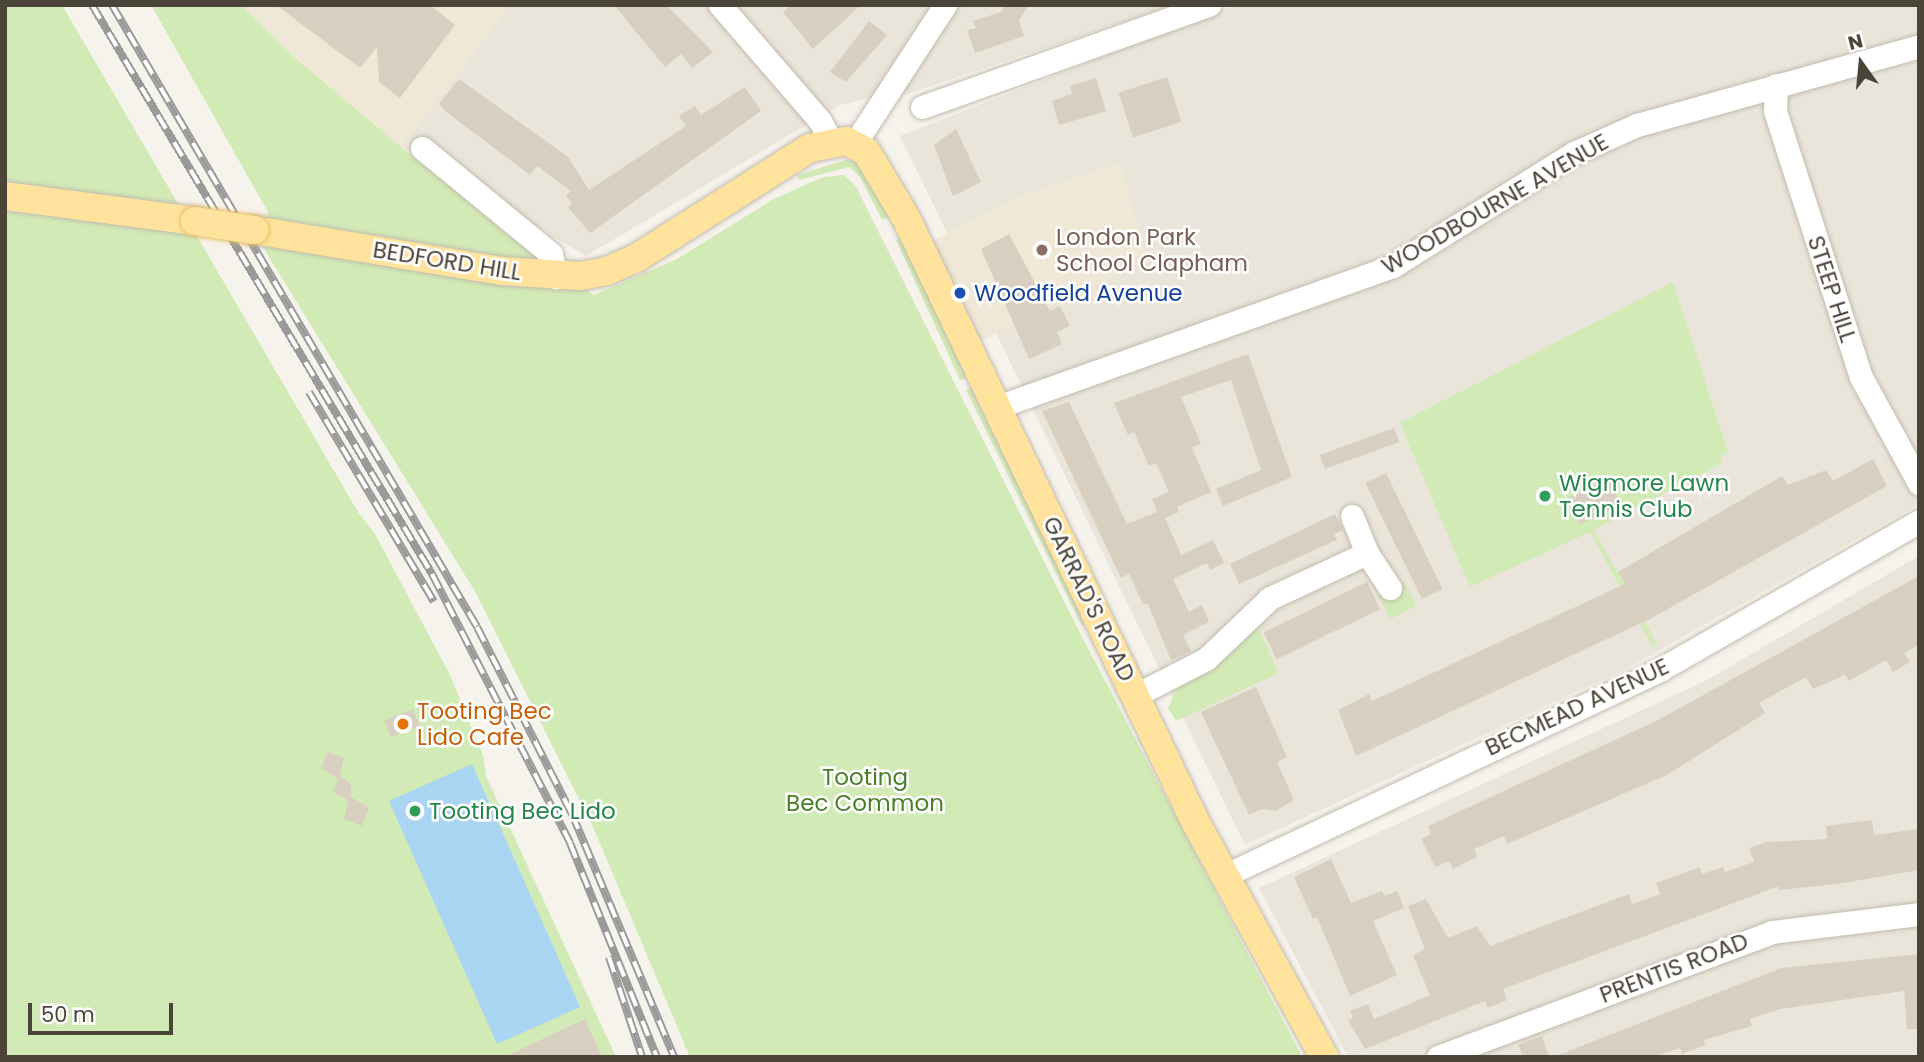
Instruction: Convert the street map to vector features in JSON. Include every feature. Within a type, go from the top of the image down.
[{"type":"main road","name":"BEDFORD HILL","points":[[5,196],[195,221],[556,277],[607,271],[638,257],[774,168],[843,142]]},
{"type":"main road","name":"GARRAD'S ROAD","points":[[843,142],[876,160],[1195,821],[1324,1057]]},
{"type":"street","points":[[720,5],[820,121],[843,142],[944,5]]},
{"type":"street","points":[[922,107],[1209,5]]},
{"type":"street","name":"WOODBOURNE AVENUE","points":[[997,407],[1393,266],[1574,153],[1661,117],[1919,46]]},
{"type":"street","name":"STEEP HILL","points":[[1776,85],[1775,111],[1861,377],[1919,483]]},
{"type":"street","points":[[422,148],[551,254],[556,277]]},
{"type":"street","points":[[1352,516],[1367,553],[1390,588]]},
{"type":"street","name":"BECMEAD AVENUE","points":[[1226,875],[1661,669],[1919,521]]},
{"type":"street","points":[[1136,695],[1206,659],[1270,598],[1367,553]]},
{"type":"street","name":"PRENTIS ROAD","points":[[1438,1057],[1772,932],[1919,914]]},
{"type":"shaded area","points":[[233,5],[510,5],[401,147]]},
{"type":"shaded area","points":[[510,5],[1174,5],[883,102],[869,98],[840,105],[586,256],[401,147]]},
{"type":"shaded area","points":[[1235,5],[1919,5],[1919,504],[1628,668],[1245,845],[900,136]]},
{"type":"shaded area","name":"London Park School Clapham","points":[[1120,163],[1148,259],[981,341],[933,241],[1019,196]]},
{"type":"shaded area","points":[[1919,556],[1919,1057],[1348,1057],[1259,888],[1707,680]]},
{"type":"green space","points":[[5,5],[62,5],[358,512],[375,534],[450,675],[483,755],[486,776],[616,1057],[5,1057]]},
{"type":"green space","name":"Tooting Bec Common","points":[[151,5],[241,5],[293,56],[401,147],[594,295],[677,259],[772,200],[823,177],[844,175],[855,185],[1080,633],[1302,1057],[690,1057],[593,827],[476,593],[264,249],[268,212]]},
{"type":"green space","points":[[846,160],[859,163],[893,215],[882,220],[860,177],[849,167],[799,180],[797,175]]},
{"type":"green space","points":[[901,238],[967,378],[960,380],[896,240]]},
{"type":"green space","name":"Wigmore Lawn Tennis Club","points":[[1673,282],[1728,452],[1720,457],[1723,463],[1594,530],[1658,645],[1653,648],[1590,532],[1470,587],[1400,423]]},
{"type":"green space","points":[[971,388],[1085,623],[1082,626],[966,390]]},
{"type":"green space","points":[[1404,582],[1416,606],[1390,619],[1378,595]]},
{"type":"green space","points":[[1257,626],[1279,673],[1176,721],[1168,708],[1177,688],[1209,673]]},
{"type":"water","points":[[472,764],[580,1007],[497,1044],[389,801]]},
{"type":"building","points":[[276,5],[430,5],[455,25],[400,98],[379,82],[377,47],[360,68]]},
{"type":"building","points":[[614,5],[666,5],[713,52],[692,68],[681,54],[665,67]]},
{"type":"building","points":[[791,5],[861,5],[813,49],[783,12]]},
{"type":"building","points":[[1005,5],[1029,5],[1019,20],[1024,36],[975,53],[967,30],[976,28],[973,21],[1001,12]]},
{"type":"building","points":[[869,21],[887,35],[846,82],[830,72]]},
{"type":"building","points":[[1167,77],[1182,122],[1133,137],[1118,93]]},
{"type":"building","points":[[1096,78],[1106,111],[1059,125],[1052,101],[1072,94],[1070,86]]},
{"type":"building","points":[[459,79],[568,157],[589,190],[686,126],[679,116],[695,106],[701,115],[745,87],[761,111],[590,233],[568,207],[572,204],[566,195],[571,191],[537,166],[530,175],[439,104]]},
{"type":"building","points":[[956,129],[981,182],[953,196],[934,145]]},
{"type":"building","points":[[1009,234],[1050,311],[1060,306],[1070,326],[1057,332],[1062,344],[1029,359],[981,249]]},
{"type":"building","points":[[1248,354],[1292,477],[1223,506],[1216,489],[1261,470],[1231,380],[1181,397],[1201,444],[1192,448],[1211,492],[1177,507],[1179,512],[1165,518],[1181,555],[1213,540],[1224,563],[1210,570],[1207,563],[1173,579],[1189,612],[1202,605],[1209,622],[1183,635],[1191,651],[1171,660],[1148,604],[1143,604],[1129,574],[1121,578],[1042,411],[1069,402],[1127,524],[1157,512],[1152,499],[1169,492],[1156,463],[1149,466],[1134,432],[1128,435],[1114,403]]},
{"type":"building","points":[[1394,428],[1399,442],[1325,469],[1320,455]]},
{"type":"building","points":[[1873,459],[1887,486],[1650,619],[1356,756],[1338,710],[1369,694],[1372,701],[1625,584],[1618,572],[1782,476],[1788,485],[1826,470],[1833,481]]},
{"type":"building","points":[[1386,473],[1443,589],[1422,599],[1365,483]]},
{"type":"building","points":[[1609,479],[1621,505],[1580,524],[1568,498]]},
{"type":"building","points":[[1335,514],[1343,530],[1334,534],[1337,540],[1239,584],[1230,564]]},
{"type":"building","points":[[1919,576],[1919,645],[1904,653],[1910,662],[1893,672],[1886,660],[1849,681],[1845,675],[1813,689],[1806,677],[1759,703],[1765,713],[1667,775],[1507,844],[1504,836],[1474,849],[1477,857],[1453,869],[1449,861],[1435,867],[1421,839],[1431,834],[1428,826],[1656,721]]},
{"type":"building","points":[[1367,582],[1380,609],[1277,659],[1264,632]]},
{"type":"building","points":[[1256,687],[1287,757],[1277,762],[1294,800],[1275,811],[1262,809],[1249,815],[1201,712]]},
{"type":"building","name":"Tooting Bec Lido Cafe","points":[[413,709],[420,726],[391,737],[384,721]]},
{"type":"building","points":[[328,752],[344,758],[340,776],[351,784],[351,797],[369,808],[362,826],[344,819],[348,800],[333,792],[338,779],[321,768]]},
{"type":"building","points":[[1872,820],[1874,835],[1919,829],[1919,870],[1837,884],[1779,890],[1779,886],[1503,989],[1507,1000],[1488,1008],[1485,1001],[1365,1049],[1348,1020],[1353,1018],[1350,1011],[1368,1004],[1374,1019],[1430,995],[1413,955],[1425,949],[1408,906],[1426,899],[1448,938],[1477,926],[1490,946],[1629,894],[1632,904],[1660,894],[1656,883],[1700,867],[1702,874],[1723,867],[1725,872],[1754,862],[1749,848],[1767,842],[1827,839],[1826,826]]},
{"type":"building","points":[[1331,859],[1351,903],[1382,891],[1384,896],[1397,891],[1404,908],[1373,921],[1397,975],[1350,996],[1317,917],[1313,919],[1294,877]]},
{"type":"building","points":[[1919,954],[1919,1029],[1907,1029],[1904,991],[1780,1009],[1750,1019],[1752,1026],[1704,1040],[1705,1045],[1682,1054],[1680,1048],[1654,1057],[1553,1057],[1781,968]]},
{"type":"building","points":[[585,1019],[602,1057],[504,1057],[551,1035]]},
{"type":"building","points":[[1542,1036],[1549,1057],[1523,1057],[1518,1045]]},
{"type":"railway","points":[[92,5],[432,574],[570,843],[657,1057]]},
{"type":"railway","points":[[112,5],[477,627],[572,814],[674,1057]]},
{"type":"railway","points":[[309,392],[434,602]]},
{"type":"railway","points":[[609,957],[642,1057]]},
{"type":"place","name":"London Park School Clapham","points":[[1042,250]]},
{"type":"place","name":"Woodfield Avenue","points":[[960,293]]},
{"type":"place","name":"Wigmore Lawn Tennis Club","points":[[1545,496]]},
{"type":"place","name":"Tooting Bec Lido Cafe","points":[[403,724]]},
{"type":"place","name":"Tooting Bec Lido","points":[[415,811]]}]
